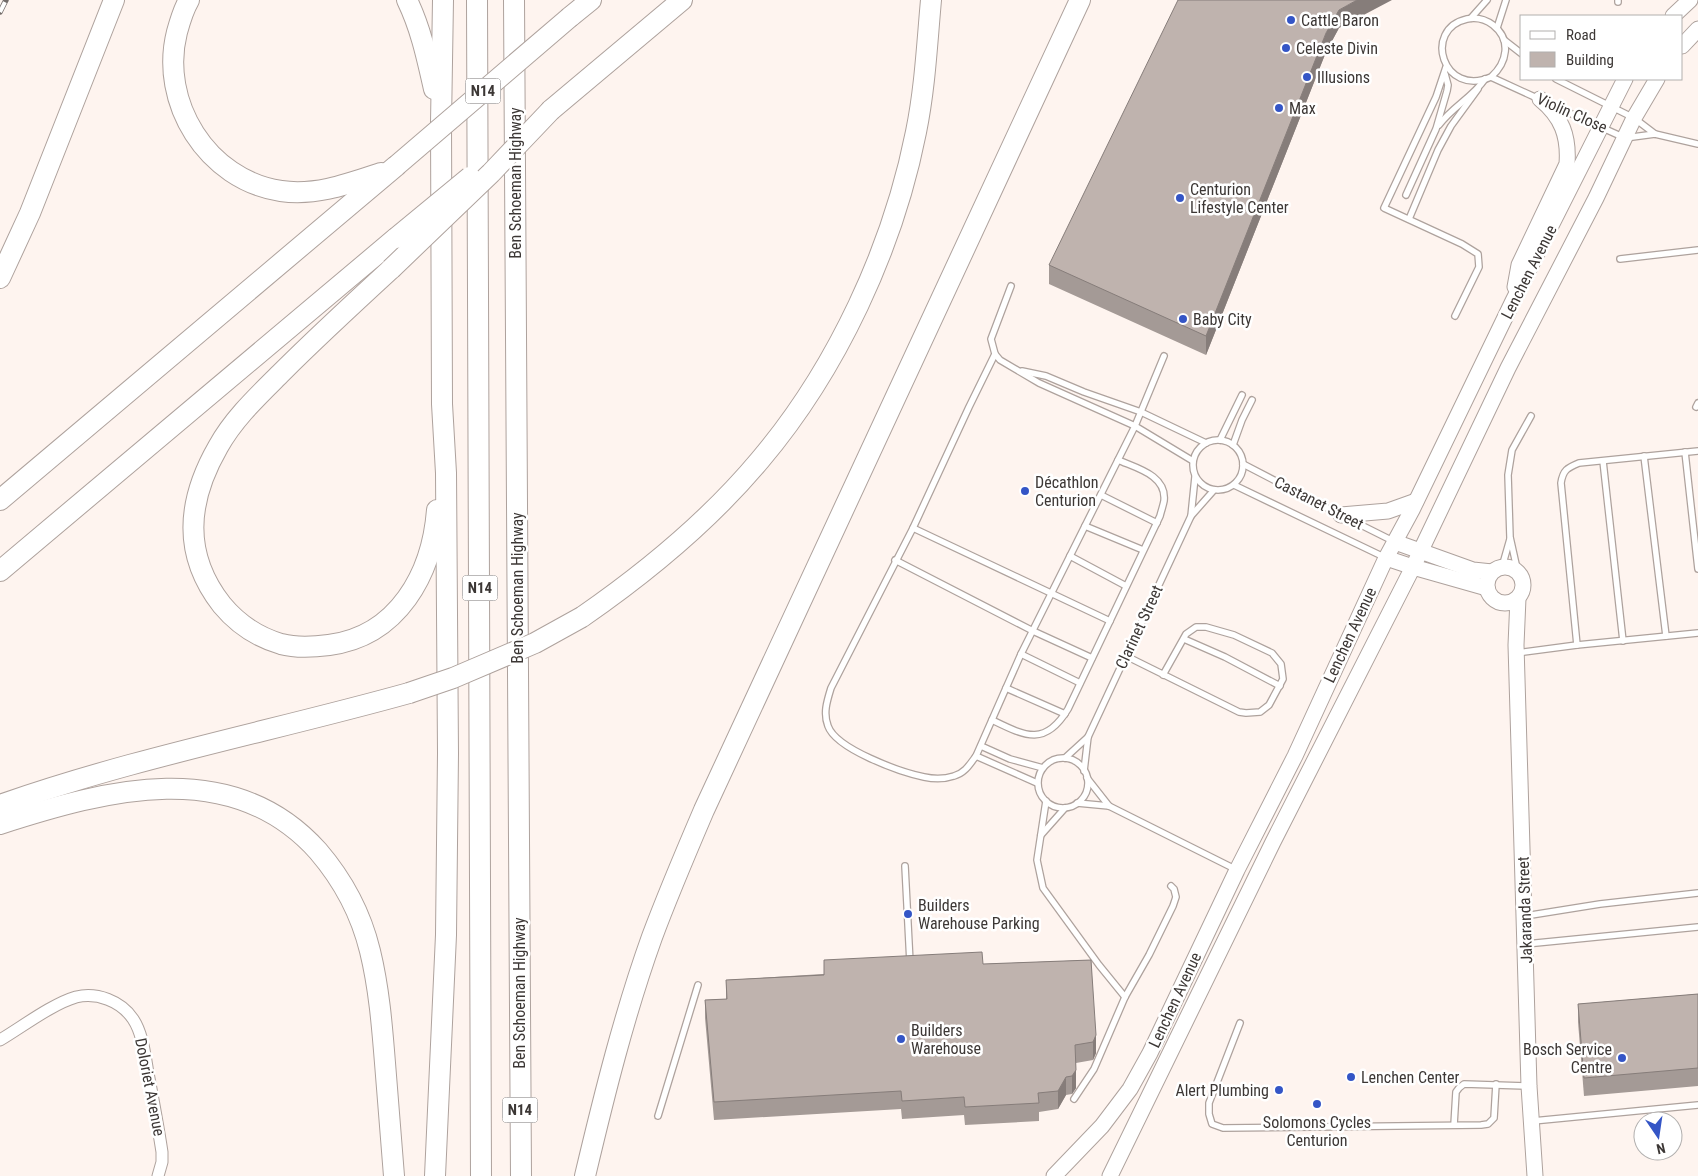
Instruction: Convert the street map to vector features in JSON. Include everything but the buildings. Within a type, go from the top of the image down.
[{"type":"highway","points":[[0,278],[30,213],[114,0]]},
{"type":"highway","points":[[189,0],[174,41],[172,64],[179,103],[186,121],[198,140],[230,171],[255,183],[280,191],[303,192],[321,191],[394,168]]},
{"type":"highway","points":[[407,0],[416,19],[424,46],[441,123]]},
{"type":"highway","points":[[434,1176],[444,994],[448,792],[446,502],[442,404],[441,123],[443,0]]},
{"type":"highway","name":"N14","points":[[477,0],[481,1176]]},
{"type":"highway","name":"Ben Schoeman Highway","points":[[514,0],[521,1176]]},
{"type":"highway","points":[[515,185],[527,0]]},
{"type":"highway","name":"N14","points":[[0,500],[591,0]]},
{"type":"highway","points":[[0,570],[682,0]]},
{"type":"highway","points":[[0,805],[125,766],[331,715],[409,693],[453,678],[535,643],[582,617],[662,557],[715,509],[761,459],[802,404],[835,350],[862,300],[901,194],[916,131],[926,57],[931,0]]},
{"type":"highway","points":[[585,1176],[634,995],[652,938],[680,866],[704,810],[1080,0]]},
{"type":"highway","points":[[442,404],[436,518],[430,548],[421,574],[407,601],[394,614],[377,630],[359,639],[330,645],[299,647],[281,644],[260,636],[242,625],[230,614],[205,579],[194,546],[195,508],[208,465],[218,445],[256,398],[491,174],[551,110]]},
{"type":"highway","points":[[0,824],[83,799],[124,792],[182,788],[241,799],[265,809],[288,824],[308,841],[329,864],[343,886],[358,916],[370,949],[381,1016],[394,1176]]},
{"type":"main road","points":[[1674,15],[1690,0]]},
{"type":"main road","points":[[1683,45],[1698,29]]},
{"type":"main road","name":"Lenchen Avenue","points":[[1054,1176],[1102,1126],[1130,1089],[1150,1053],[1237,870],[1295,756],[1386,558],[1624,80]]},
{"type":"main road","name":"Lenchen Avenue","points":[[1110,1176],[1273,842],[1413,568],[1508,368],[1596,198],[1634,118],[1656,80]]},
{"type":"main road","points":[[1513,301],[1519,265],[1567,164],[1568,147],[1564,128],[1550,108],[1540,99]]},
{"type":"main road","points":[[1341,515],[1382,512],[1416,501]]},
{"type":"main road","points":[[1395,542],[1473,570],[1511,568],[1518,572]]},
{"type":"main road","points":[[1386,558],[1413,568],[1487,588]]},
{"type":"main road","name":"Jakaranda Street","points":[[1497,570],[1487,582],[1487,588],[1491,597],[1500,603],[1516,649]]},
{"type":"main road","name":"Jakaranda Street","points":[[1518,572],[1522,578],[1523,585],[1522,592],[1518,598],[1516,649],[1531,1122],[1535,1176]]},
{"type":"main road","points":[[1500,603],[1506,603],[1518,598]]},
{"type":"street","name":"Doloriet Avenue","points":[[0,1040],[63,1003],[83,996],[102,997],[120,1005],[134,1019],[143,1046],[159,1135],[162,1162],[158,1176]]},
{"type":"lane","points":[[1455,316],[1479,267],[1478,254],[1462,244],[1384,208],[1445,74],[1446,67],[1442,52],[1445,36],[1456,24],[1471,18],[1487,0]]},
{"type":"lane","points":[[1496,28],[1506,0]]},
{"type":"lane","points":[[1471,18],[1489,22],[1496,28],[1504,40],[1520,52]]},
{"type":"lane","points":[[1409,219],[1438,150],[1451,126],[1478,89],[1498,70],[1504,61],[1506,50],[1504,40]]},
{"type":"lane","name":"Violin Close","points":[[1446,67],[1462,80],[1471,82],[1488,78],[1540,99],[1625,138]]},
{"type":"lane","points":[[1406,195],[1436,129],[1448,85],[1445,74]]},
{"type":"lane","name":"Violin Close","points":[[1558,80],[1634,118],[1655,134]]},
{"type":"lane","points":[[1436,129],[1447,114],[1478,89]]},
{"type":"lane","points":[[1625,138],[1655,134],[1698,144]]},
{"type":"lane","points":[[1620,259],[1698,250]]},
{"type":"lane","points":[[1011,286],[992,333],[991,344],[1000,360],[1039,383],[1135,426],[1193,460]]},
{"type":"lane","points":[[995,354],[968,407],[913,528],[895,560],[832,688],[825,712],[831,732],[850,749],[893,767],[924,777],[942,778],[956,776],[966,770],[976,756],[1021,654],[1135,426],[1164,356]]},
{"type":"lane","points":[[1015,369],[1046,376],[1141,412],[1206,443]]},
{"type":"lane","points":[[1220,440],[1242,395]]},
{"type":"lane","points":[[1233,445],[1252,400]]},
{"type":"lane","name":"Jakaranda Street","points":[[1518,572],[1510,536],[1508,475],[1515,444],[1531,416]]},
{"type":"lane","points":[[1211,440],[1230,442],[1242,456],[1244,464],[1241,476],[1234,485],[1214,490],[1200,484],[1195,477],[1193,460],[1196,453],[1206,443],[1211,440]]},
{"type":"lane","points":[[1577,645],[1561,483],[1562,473],[1568,467],[1579,463],[1698,451]]},
{"type":"lane","points":[[1686,452],[1698,568]]},
{"type":"lane","points":[[1644,456],[1666,636]]},
{"type":"lane","points":[[992,720],[1029,736],[1041,734],[1059,723],[1080,683],[1156,523],[1164,501],[1163,491],[1152,476],[1118,460]]},
{"type":"lane","points":[[1603,460],[1623,641]]},
{"type":"lane","name":"Castanet Street","points":[[1244,464],[1395,542]]},
{"type":"lane","name":"Clarinet Street","points":[[1191,516],[1195,477]]},
{"type":"lane","name":"Castanet Street","points":[[1234,485],[1386,558]]},
{"type":"lane","name":"Clarinet Street","points":[[1109,806],[1087,778],[1084,771],[1088,737],[1191,516],[1214,490]]},
{"type":"lane","points":[[1100,495],[1156,523]]},
{"type":"lane","points":[[1085,526],[1143,550]]},
{"type":"lane","points":[[913,528],[1110,621]]},
{"type":"lane","name":"Jakaranda Street","points":[[1497,570],[1510,536]]},
{"type":"lane","points":[[1070,556],[1126,586]]},
{"type":"lane","points":[[895,560],[1033,631],[1092,658]]},
{"type":"lane","points":[[1126,656],[1163,675],[1221,704],[1246,713],[1260,712],[1265,709],[1283,679],[1283,671],[1278,658],[1272,653],[1234,636],[1200,626],[1191,629],[1163,675]]},
{"type":"lane","points":[[1516,649],[1698,633]]},
{"type":"lane","points":[[1184,639],[1225,657],[1280,686]]},
{"type":"lane","points":[[1021,654],[1080,683]]},
{"type":"lane","points":[[1006,688],[1064,714]]},
{"type":"lane","name":"Clarinet Street","points":[[1043,768],[1049,762],[1065,758],[1088,737]]},
{"type":"lane","points":[[981,746],[1010,759],[1043,768],[1039,775],[1039,791],[1046,801],[1057,807],[1065,808]]},
{"type":"lane","points":[[976,756],[1038,783]]},
{"type":"lane","points":[[1065,758],[1079,764],[1084,771]]},
{"type":"lane","points":[[1077,803],[1085,794],[1087,778]]},
{"type":"lane","points":[[1046,801],[1037,860],[1043,888],[1099,965],[1125,997]]},
{"type":"lane","name":"Clarinet Street","points":[[1065,808],[1077,803],[1109,806],[1237,870]]},
{"type":"lane","points":[[1041,835],[1065,808]]},
{"type":"lane","points":[[906,866],[910,966]]},
{"type":"lane","points":[[1074,1099],[1094,1070],[1125,997],[1149,955],[1173,906],[1176,897],[1171,886]]},
{"type":"lane","points":[[1525,916],[1600,904],[1698,893]]},
{"type":"lane","points":[[1526,944],[1698,927]]},
{"type":"lane","points":[[658,1116],[698,985]]},
{"type":"lane","points":[[1240,1023],[1209,1103],[1210,1120],[1216,1127],[1481,1125],[1491,1121],[1494,1113],[1496,1084]]},
{"type":"lane","points":[[1454,1125],[1455,1100],[1458,1088],[1464,1084],[1530,1086]]},
{"type":"lane","points":[[1531,1122],[1698,1105]]},
{"type":"railway","points":[[0,12],[6,0]]},
{"type":"place","name":"Cattle Baron","points":[[1291,20]]},
{"type":"place","name":"Celeste Divin","points":[[1286,48]]},
{"type":"place","name":"Illusions","points":[[1307,77]]},
{"type":"place","name":"Max","points":[[1279,108]]},
{"type":"place","name":"Centurion Lifestyle Center","points":[[1180,198]]},
{"type":"place","name":"Baby City","points":[[1183,319]]},
{"type":"place","name":"Décathlon Centurion","points":[[1025,491]]},
{"type":"place","name":"Builders Warehouse Parking","points":[[908,914]]},
{"type":"place","name":"Builders Warehouse","points":[[901,1039]]},
{"type":"place","name":"Bosch Service Centre","points":[[1622,1058]]},
{"type":"place","name":"Lenchen Center","points":[[1351,1077]]},
{"type":"place","name":"Alert Plumbing","points":[[1279,1090]]},
{"type":"place","name":"Solomons Cycles Centurion","points":[[1317,1104]]}]
